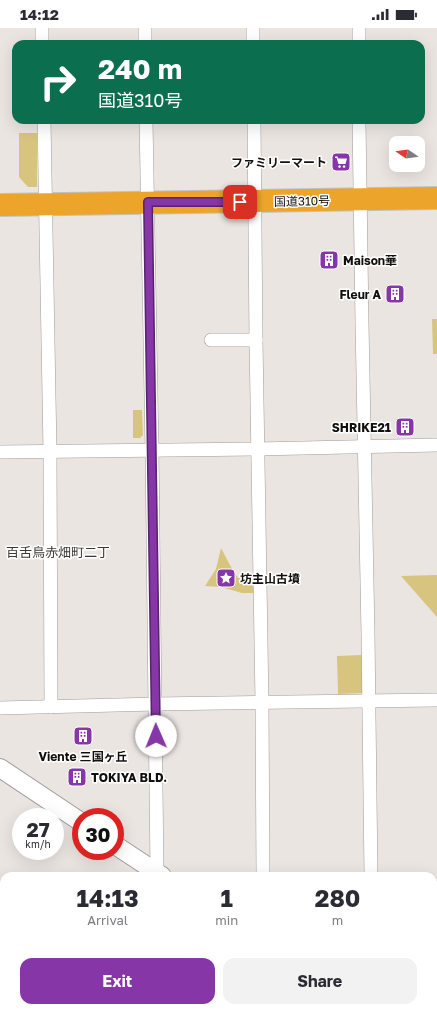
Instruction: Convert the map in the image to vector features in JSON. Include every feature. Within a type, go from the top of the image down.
[{"type":"highway","name":"国道310号","points":[[0,205],[437,198]]},
{"type":"street","points":[[42,28],[42,40]]},
{"type":"street","points":[[145,28],[145,40]]},
{"type":"street","points":[[253,28],[253,40]]},
{"type":"street","points":[[359,28],[359,40]]},
{"type":"street","points":[[44,124],[50,451],[51,707]]},
{"type":"street","points":[[146,124],[160,872]]},
{"type":"street","points":[[254,124],[263,872]]},
{"type":"street","points":[[359,124],[371,872]]},
{"type":"street","points":[[211,340],[256,340]]},
{"type":"street","points":[[0,452],[258,449],[437,444]]},
{"type":"street","points":[[0,708],[437,700]]},
{"type":"street","points":[[0,768],[72,816]]},
{"type":"street","points":[[124,851],[157,872]]},
{"type":"shaded area","points":[[19,133],[37,133],[37,187],[28,187],[19,177]]},
{"type":"shaded area","points":[[432,319],[437,319],[437,354],[433,354]]},
{"type":"shaded area","points":[[133,410],[142,410],[143,435],[140,438],[133,438]]},
{"type":"shaded area","points":[[221,548],[238,578],[253,578],[254,593],[242,593],[221,587],[205,586],[216,569]]},
{"type":"shaded area","points":[[437,575],[437,617],[401,576]]},
{"type":"shaded area","points":[[362,655],[363,693],[338,694],[337,656]]},
{"type":"place","name":"ファミリーマート","points":[[341,162]]},
{"type":"place","name":"Maison華","points":[[329,260]]},
{"type":"place","name":"Fleur A","points":[[395,294]]},
{"type":"place","name":"SHRIKE21","points":[[405,427]]},
{"type":"place","name":"坊主山古墳","points":[[226,578]]},
{"type":"place","name":"Viente 三国ヶ丘","points":[[83,736]]},
{"type":"place","name":"TOKIYA BLD.","points":[[77,777]]},
{"type":"district","name":"百舌鳥赤畑町二丁","points":[[58,552]]},
{"type":"route","points":[[156,736],[148,202],[240,202]]}]
